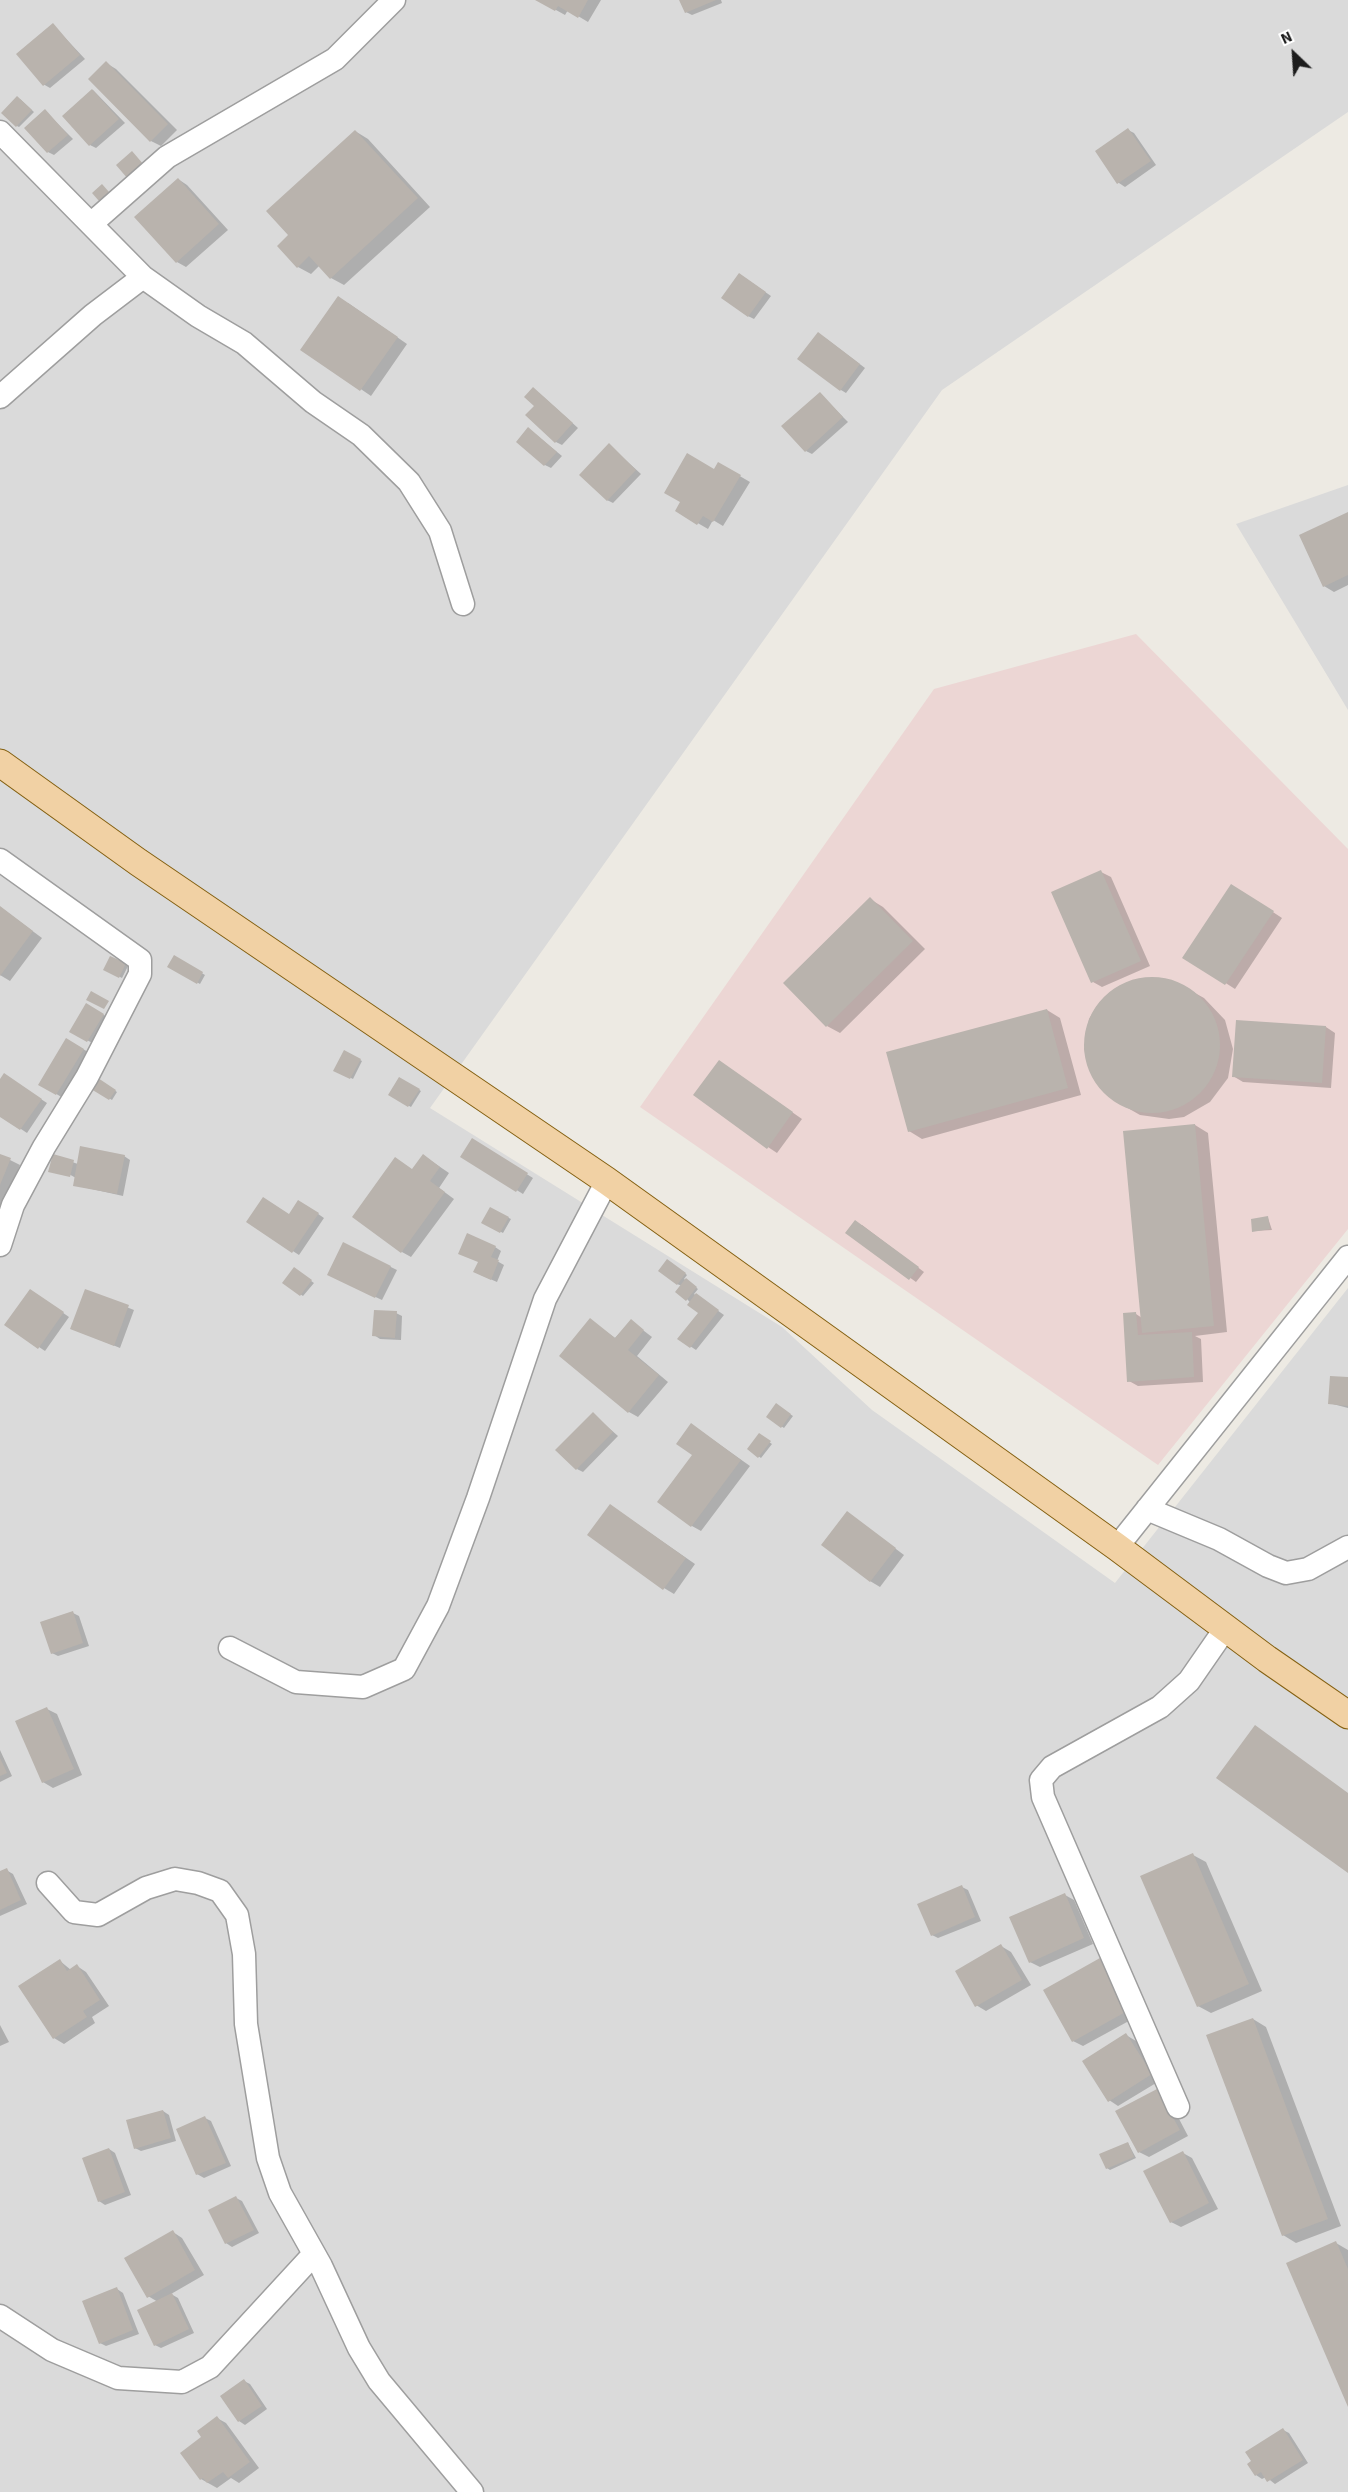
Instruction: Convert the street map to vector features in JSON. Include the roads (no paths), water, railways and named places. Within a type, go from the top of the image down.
[{"type":"main road","points":[[0,763],[148,868],[607,1181],[1117,1547],[1225,1629],[1348,1714]]},
{"type":"street","points":[[91,224],[167,157],[335,58],[394,0]]},
{"type":"street","points":[[0,132],[143,277],[198,316],[244,343],[314,402],[361,435],[409,482],[440,531],[463,604]]},
{"type":"street","points":[[0,397],[93,315],[143,277]]},
{"type":"street","points":[[0,860],[140,960],[140,975],[87,1077],[33,1166],[13,1205],[0,1245]]},
{"type":"street","points":[[230,1647],[296,1682],[363,1687],[404,1669],[438,1606],[478,1498],[545,1299],[607,1181]]},
{"type":"street","points":[[1117,1547],[1348,1257]]},
{"type":"street","points":[[1147,1509],[1219,1539],[1268,1566],[1286,1573],[1308,1569],[1348,1547]]},
{"type":"street","points":[[1178,2107],[1043,1797],[1041,1780],[1052,1767],[1160,1707],[1189,1681],[1225,1629]]},
{"type":"street","points":[[48,1883],[74,1912],[98,1915],[146,1888],[175,1879],[198,1883],[220,1892],[237,1915],[244,1954],[246,2024],[268,2158],[280,2193],[314,2254],[359,2348],[379,2381],[472,2492]]},
{"type":"street","points":[[0,2316],[52,2350],[118,2378],[182,2382],[210,2367],[314,2254]]}]
